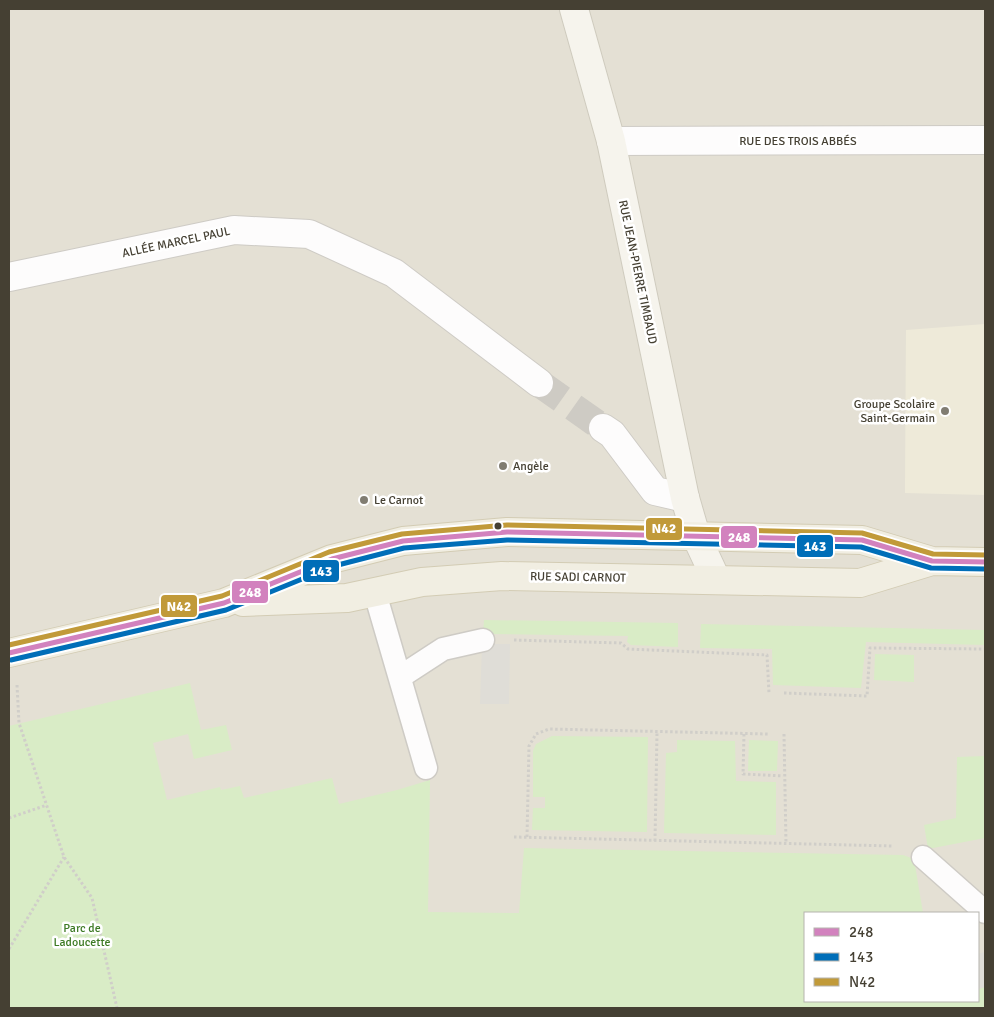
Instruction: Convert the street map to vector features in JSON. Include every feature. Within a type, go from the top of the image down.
[{"type":"main road","name":"RUE JEAN-PIERRE TIMBAUD","points":[[574,9],[611,141],[685,498],[696,536],[716,579]]},
{"type":"main road","name":"RUE SADI CARNOT","points":[[12,652],[224,603],[332,559],[403,541],[507,532],[862,540],[932,561],[985,562]]},
{"type":"main road","name":"RUE SADI CARNOT","points":[[224,603],[347,598],[422,582],[502,576],[716,579],[860,584],[932,561]]},
{"type":"street","name":"RUE DES TROIS ABBÉS","points":[[611,141],[985,140]]},
{"type":"street","name":"ALLÉE MARCEL PAUL","points":[[9,277],[234,230],[309,234],[394,273],[539,383]]},
{"type":"street","points":[[603,428],[612,434],[655,491],[685,498]]},
{"type":"lane","points":[[375,593],[426,768]]},
{"type":"lane","points":[[400,677],[443,650],[483,640]]},
{"type":"lane","points":[[923,857],[985,912]]},
{"type":"path","points":[[483,640],[621,642],[628,649],[767,655],[769,693]]},
{"type":"path","points":[[784,693],[867,696],[870,648],[985,649]]},
{"type":"path","points":[[12,652],[20,724],[64,857],[92,898],[117,1008]]},
{"type":"path","points":[[527,837],[529,746],[536,734],[549,729],[768,734]]},
{"type":"path","points":[[655,841],[657,732]]},
{"type":"path","points":[[744,734],[743,774],[783,776]]},
{"type":"path","points":[[784,734],[783,776],[786,844]]},
{"type":"path","points":[[9,818],[47,804]]},
{"type":"path","points":[[514,837],[915,846],[923,857]]},
{"type":"path","points":[[9,948],[64,857]]},
{"type":"shaded area","points":[[9,9],[985,9],[985,1008],[9,1008]]},
{"type":"shaded area","name":"Groupe Scolaire Saint-Germain","points":[[985,324],[985,495],[905,493],[906,330]]},
{"type":"shaded area","points":[[482,644],[510,644],[509,704],[480,704]]},
{"type":"shaded area","points":[[985,952],[985,987],[979,989],[979,954]]},
{"type":"green space","points":[[484,620],[678,623],[678,647],[631,645],[627,642],[628,636],[483,634]]},
{"type":"green space","points":[[701,624],[985,630],[985,645],[866,642],[861,688],[773,685],[772,649],[700,648]]},
{"type":"green space","points":[[875,654],[914,655],[914,682],[874,680]]},
{"type":"green space","name":"Parc de Ladoucette","points":[[190,683],[201,730],[226,725],[232,750],[194,759],[188,734],[153,743],[167,800],[220,787],[221,790],[240,786],[244,798],[332,778],[339,804],[430,780],[428,912],[519,913],[524,848],[903,855],[914,859],[923,912],[804,912],[804,1002],[979,1002],[979,989],[985,987],[985,1008],[9,1008],[9,726]]},
{"type":"green space","points":[[552,736],[648,737],[647,832],[532,830],[533,808],[545,808],[545,797],[533,797],[533,751],[536,744]]},
{"type":"green space","points":[[677,740],[735,741],[736,781],[776,782],[776,835],[664,833],[666,753],[677,752]]},
{"type":"green space","points":[[749,740],[778,741],[777,771],[748,771]]},
{"type":"green space","points":[[985,756],[985,838],[928,849],[924,825],[956,818],[957,757]]},
{"type":"tunnel","points":[[539,383],[603,428]]},
{"type":"transit line","name":"N42","points":[[9,645],[222,596],[329,552],[402,534],[507,525],[862,533],[933,554],[985,555]]},
{"type":"transit line","name":"248","points":[[9,653],[224,603],[332,559],[403,541],[507,532],[862,540],[932,561],[985,562]]},
{"type":"transit line","name":"143","points":[[11,660],[226,610],[334,566],[404,548],[507,540],[861,547],[931,568],[985,569]]},
{"type":"place","name":"Groupe Scolaire Saint-Germain","points":[[945,411]]},
{"type":"place","name":"Angèle","points":[[503,466]]},
{"type":"place","name":"Le Carnot","points":[[364,500]]}]
